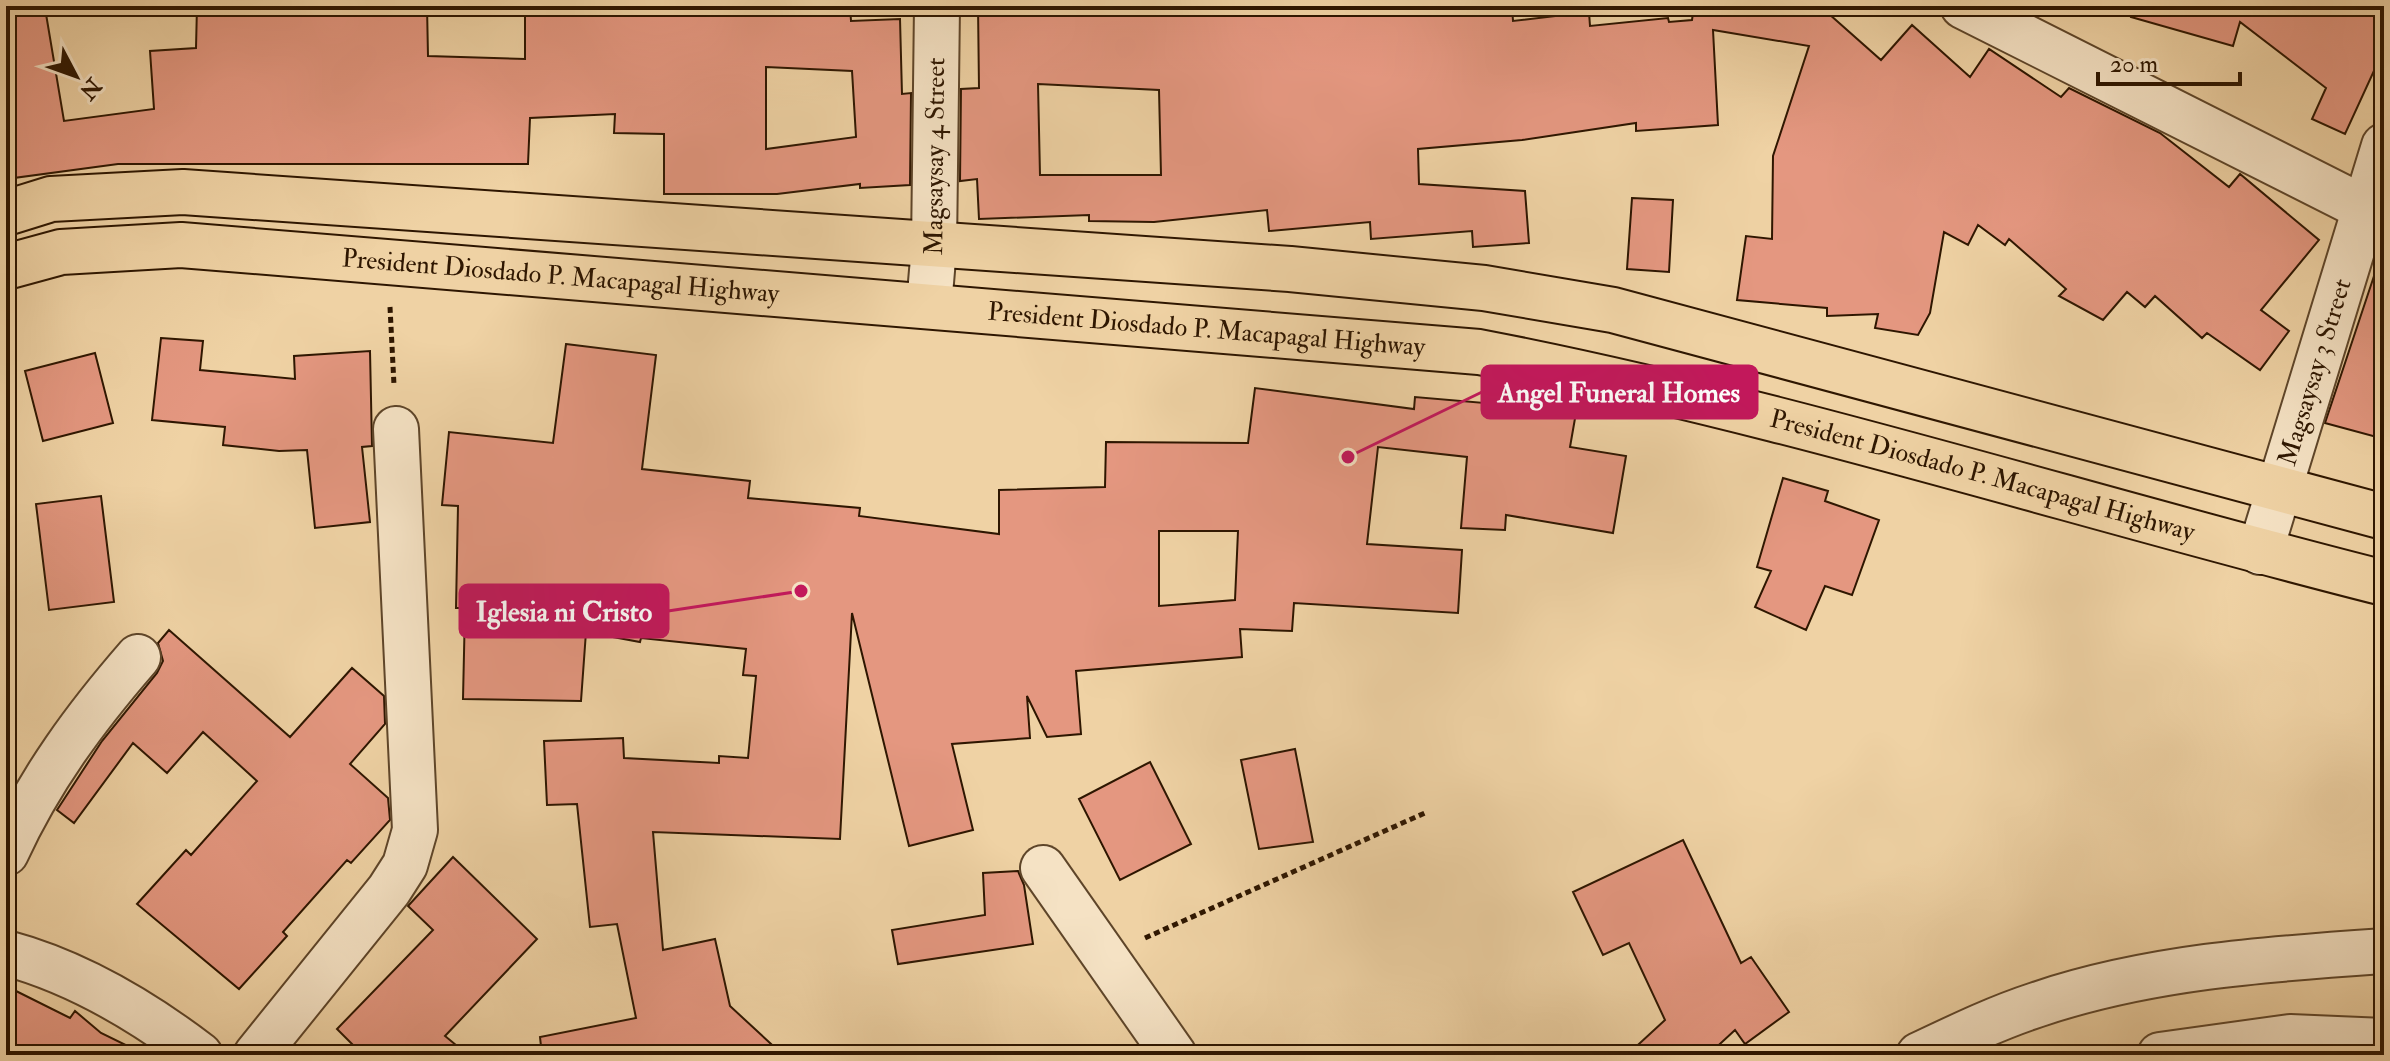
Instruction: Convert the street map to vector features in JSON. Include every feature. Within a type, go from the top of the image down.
[{"type":"main road","points":[[6,213],[51,199],[183,192],[934,247],[1290,269],[1484,288],[1613,310],[2280,492],[2384,517]]},
{"type":"main road","name":"President Diosdado P. Macapagal Highway","points":[[6,267],[61,252],[181,245],[1479,352],[1591,374],[1770,419],[2384,583]]},
{"type":"street","name":"Magsaysay 4 Street","points":[[929,306],[934,247],[937,6]]},
{"type":"street","points":[[1963,6],[2374,213]]},
{"type":"street","name":"Magsaysay 3 Street","points":[[2260,552],[2374,213],[2384,146]]},
{"type":"street","points":[[256,1055],[389,890],[405,865],[415,830],[396,429]]},
{"type":"street","points":[[6,853],[50,768],[89,713],[138,657]]},
{"type":"street","points":[[1043,868],[1174,1055]]},
{"type":"street","points":[[1919,1055],[1995,1019],[2110,984],[2273,959],[2384,951]]},
{"type":"street","points":[[6,953],[43,963],[114,997],[200,1055]]},
{"type":"street","points":[[2160,1055],[2290,1037],[2384,1041]]},
{"type":"path","points":[[391,330],[396,429]]},
{"type":"path","points":[[1104,956],[1427,812]]},
{"type":"building","points":[[197,6],[427,6],[428,56],[525,59],[525,6],[599,6],[599,11],[681,9],[681,16],[784,15],[783,6],[850,6],[851,21],[900,19],[902,94],[911,93],[910,185],[860,188],[860,184],[777,194],[664,194],[664,134],[614,133],[615,114],[530,118],[528,164],[118,164],[6,179],[6,14],[45,8],[64,121],[154,109],[150,51],[196,48]],"holes":[[[766,67],[852,71],[856,137],[766,149]]]},
{"type":"building","points":[[978,6],[1512,6],[1513,21],[1589,12],[1590,26],[1668,18],[1669,22],[1692,20],[1694,6],[1820,6],[1881,60],[1912,25],[1970,77],[1989,49],[2061,97],[2069,88],[2160,133],[2229,187],[2240,174],[2319,240],[2261,310],[2289,331],[2260,370],[2207,333],[2202,338],[2155,296],[2145,307],[2127,292],[2103,320],[2059,296],[2066,289],[2009,239],[2005,245],[1978,225],[1968,245],[1944,232],[1930,313],[1918,335],[1875,328],[1878,314],[1827,316],[1827,308],[1737,300],[1746,236],[1772,239],[1773,156],[1809,46],[1713,30],[1718,125],[1636,131],[1636,123],[1522,140],[1418,149],[1419,184],[1525,191],[1529,243],[1473,247],[1472,231],[1371,239],[1370,222],[1269,231],[1267,210],[1154,222],[1089,221],[1089,215],[979,219],[977,179],[960,181],[961,89],[979,88]],"holes":[[[1038,84],[1159,90],[1161,175],[1040,175]]]},
{"type":"building","points":[[2133,6],[2349,6],[2384,16],[2384,49],[2345,134],[2312,119],[2326,88],[2240,22],[2233,46],[2131,17]]},
{"type":"building","points":[[1632,198],[1673,200],[1669,272],[1627,269]]},
{"type":"building","points":[[2376,270],[2384,271],[2384,439],[2325,423]]},
{"type":"building","points":[[161,338],[203,341],[200,370],[295,379],[294,356],[370,351],[372,446],[362,447],[370,522],[315,528],[307,450],[279,451],[223,445],[225,427],[152,420]]},
{"type":"building","points":[[566,344],[656,355],[642,469],[750,481],[748,498],[860,508],[859,516],[999,534],[999,490],[1105,487],[1106,442],[1248,443],[1255,388],[1414,409],[1415,397],[1519,406],[1521,398],[1577,407],[1570,447],[1626,456],[1613,533],[1506,515],[1505,530],[1461,528],[1467,457],[1378,447],[1367,544],[1462,550],[1458,613],[1294,603],[1292,631],[1240,629],[1242,657],[1076,671],[1081,734],[1047,737],[1027,696],[1030,738],[952,744],[973,830],[909,846],[852,613],[840,839],[653,832],[663,950],[715,939],[730,1006],[783,1055],[542,1055],[540,1037],[636,1018],[617,924],[590,927],[577,804],[547,805],[544,741],[623,738],[624,758],[719,763],[719,756],[748,758],[756,676],[743,675],[746,649],[641,638],[640,642],[586,632],[581,701],[463,699],[465,608],[456,608],[458,506],[442,505],[449,432],[553,443]],"holes":[[[1159,531],[1238,531],[1235,600],[1159,606]]]},
{"type":"building","points":[[95,353],[113,423],[43,441],[25,371]]},
{"type":"building","points":[[1783,478],[1828,491],[1825,501],[1879,520],[1852,595],[1825,586],[1806,630],[1755,607],[1771,571],[1757,567]]},
{"type":"building","points":[[101,496],[114,602],[49,610],[36,504]]},
{"type":"building","points":[[169,630],[290,737],[352,668],[384,696],[385,724],[350,764],[388,798],[390,820],[351,863],[347,860],[283,932],[287,936],[239,989],[137,904],[186,850],[191,855],[257,781],[203,732],[167,773],[133,743],[74,823],[57,810],[102,741],[157,673],[163,661],[158,643]]},
{"type":"building","points":[[1295,749],[1313,842],[1259,849],[1241,760]]},
{"type":"building","points":[[1150,762],[1191,844],[1120,880],[1079,799]]},
{"type":"building","points":[[1683,840],[1741,963],[1751,957],[1789,1012],[1745,1044],[1735,1030],[1708,1055],[1627,1055],[1665,1020],[1629,943],[1603,955],[1573,892]]},
{"type":"building","points":[[453,857],[537,939],[445,1036],[468,1055],[363,1055],[337,1029],[433,930],[408,906]]},
{"type":"building","points":[[1018,871],[1024,885],[1033,944],[898,964],[892,930],[985,915],[983,873]]},
{"type":"building","points":[[6,986],[70,1018],[75,1011],[101,1033],[146,1055],[6,1055]]},
{"type":"place","name":"Angel Funeral Homes","points":[[1348,457]]},
{"type":"place","name":"Iglesia ni Cristo","points":[[801,591]]}]
